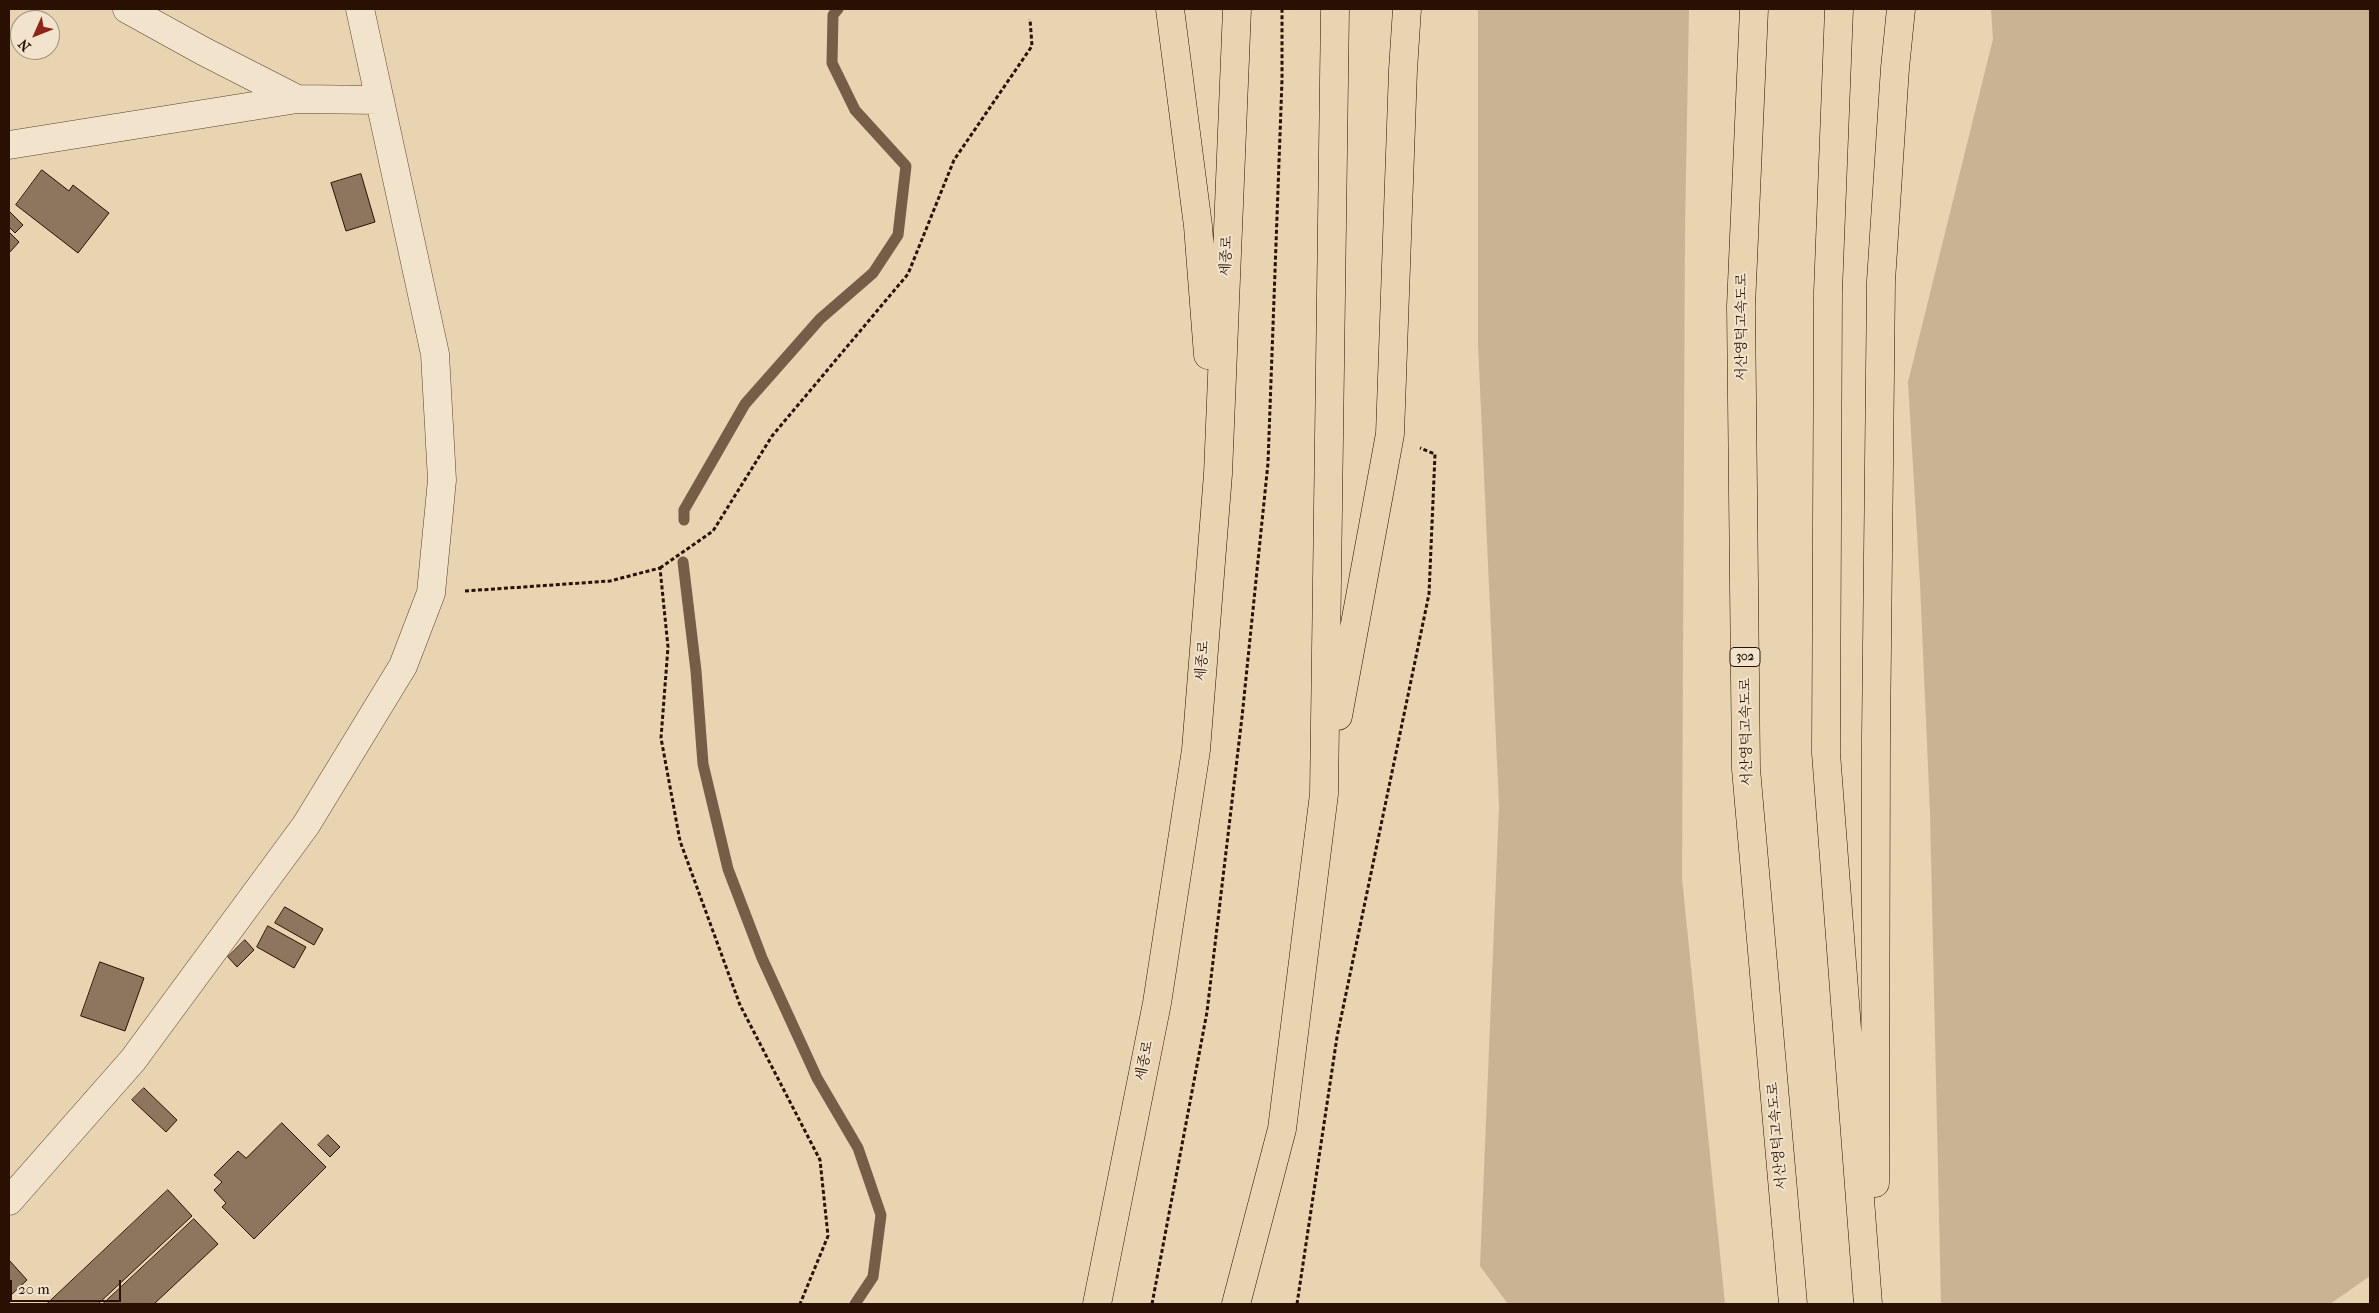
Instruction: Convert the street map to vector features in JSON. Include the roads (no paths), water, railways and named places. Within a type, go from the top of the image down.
[{"type":"highway","points":[[1170,9],[1198,226],[1218,474]]},
{"type":"highway","name":"세종로","points":[[1097,1304],[1157,1003],[1196,750],[1218,474],[1236,9]]},
{"type":"highway","points":[[1324,794],[1334,9]]},
{"type":"highway","points":[[1236,1304],[1282,1129],[1324,794],[1390,434],[1403,70],[1407,9]]},
{"type":"highway","name":"서산영덕고속도로","points":[[1754,9],[1741,306],[1746,770],[1793,1304]]},
{"type":"highway","points":[[1839,9],[1828,292],[1826,753],[1868,1304]]},
{"type":"highway","points":[[1875,1304],[1876,737],[1880,281],[1901,9]]},
{"type":"street","points":[[127,9],[203,51],[297,99]]},
{"type":"street","points":[[9,1201],[133,1060],[306,825],[403,666],[432,593],[442,480],[434,354],[360,9]]},
{"type":"street","points":[[9,145],[297,99],[380,100]]},
{"type":"waterway","points":[[684,520],[684,510],[745,404],[820,319],[873,273],[898,235],[906,166],[855,110],[832,63],[833,15],[838,9]]},
{"type":"waterway","points":[[683,562],[696,671],[703,764],[728,869],[762,958],[817,1078],[858,1148],[881,1215],[873,1277],[855,1304]]}]
